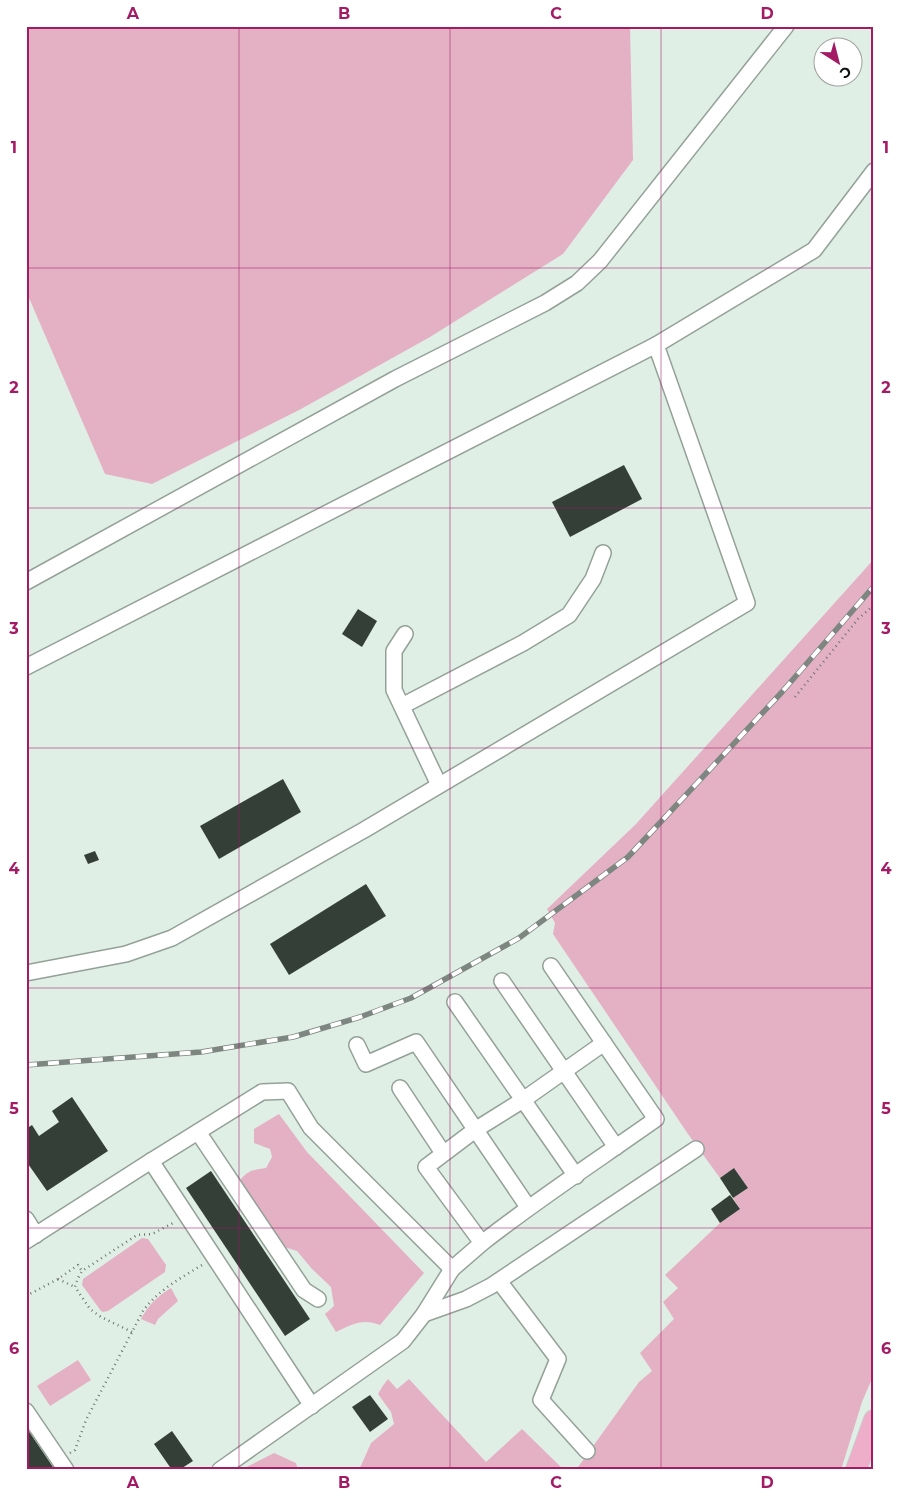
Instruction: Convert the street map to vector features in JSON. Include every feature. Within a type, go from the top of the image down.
[{"type":"main road","points":[[856,1470],[874,1420]]},
{"type":"street","points":[[26,582],[395,378],[545,303],[577,283],[600,261],[786,26]]},
{"type":"street","points":[[26,667],[656,345],[814,250],[874,171]]},
{"type":"street","points":[[27,969],[126,954],[172,938],[356,834],[747,604],[656,345]]},
{"type":"street","points":[[402,706],[523,643],[569,615],[593,579],[603,553]]},
{"type":"street","points":[[405,634],[394,650],[394,690],[440,785]]},
{"type":"street","points":[[220,1470],[403,1341],[424,1314],[452,1269],[482,1242],[528,1207],[576,1176],[656,1119],[551,966]]},
{"type":"street","points":[[502,981],[616,1147]]},
{"type":"street","points":[[455,1002],[576,1176]]},
{"type":"street","points":[[357,1045],[366,1064],[416,1042],[528,1207]]},
{"type":"street","points":[[482,1242],[426,1167],[475,1130],[523,1100],[604,1043]]},
{"type":"street","points":[[400,1088],[443,1153]]},
{"type":"street","points":[[26,1219],[31,1238],[262,1092],[288,1092],[311,1128],[452,1269]]},
{"type":"street","points":[[198,1132],[304,1290],[318,1299]]},
{"type":"street","points":[[424,1314],[466,1299],[499,1281],[696,1149]]},
{"type":"street","points":[[151,1161],[312,1406]]},
{"type":"street","points":[[499,1281],[558,1359],[541,1400],[587,1451]]},
{"type":"street","points":[[26,1411],[62,1465]]},
{"type":"path","points":[[795,697],[858,619],[874,606]]},
{"type":"path","points":[[75,1287],[82,1271],[137,1235],[152,1234],[186,1215]]},
{"type":"path","points":[[62,1465],[75,1450],[86,1420],[143,1311],[151,1300],[170,1285],[214,1257]]},
{"type":"path","points":[[26,1296],[58,1279],[78,1265],[82,1271]]},
{"type":"path","points":[[58,1279],[75,1287],[90,1309],[101,1317],[132,1332]]},
{"type":"shaded area","points":[[26,26],[630,26],[633,160],[563,254],[430,337],[301,409],[152,484],[105,474],[26,291]]},
{"type":"shaded area","points":[[874,559],[874,1374],[862,1402],[841,1470],[576,1470],[639,1382],[652,1371],[640,1353],[674,1319],[663,1302],[678,1288],[665,1275],[720,1223],[740,1209],[733,1198],[748,1188],[734,1168],[720,1178],[688,1134],[553,934],[555,923],[547,909],[636,824]]},
{"type":"shaded area","points":[[279,1114],[307,1152],[424,1273],[380,1325],[363,1322],[352,1324],[336,1332],[325,1314],[334,1306],[331,1287],[297,1251],[278,1245],[238,1183],[250,1172],[266,1168],[272,1157],[270,1149],[254,1143],[254,1129]]},
{"type":"shaded area","points":[[142,1238],[148,1239],[166,1265],[165,1272],[108,1311],[101,1311],[82,1285],[83,1279]]},
{"type":"shaded area","points":[[171,1288],[178,1301],[158,1319],[155,1325],[141,1319],[154,1301]]},
{"type":"shaded area","points":[[78,1360],[91,1380],[50,1406],[37,1386]]},
{"type":"shaded area","points":[[388,1379],[397,1389],[409,1379],[486,1462],[522,1429],[564,1470],[359,1470],[371,1443],[394,1424],[391,1412],[378,1394]]},
{"type":"shaded area","points":[[274,1453],[296,1463],[298,1470],[241,1470]]},
{"type":"building","points":[[624,465],[642,499],[570,537],[552,502]]},
{"type":"building","points":[[358,609],[377,621],[362,647],[342,634]]},
{"type":"building","points":[[283,779],[301,812],[219,859],[200,826]]},
{"type":"building","points":[[95,851],[99,860],[88,864],[84,855]]},
{"type":"building","points":[[366,884],[386,916],[289,975],[270,944]]},
{"type":"building","points":[[72,1097],[108,1151],[47,1191],[26,1161],[26,1129],[32,1125],[39,1136],[59,1122],[52,1111]]},
{"type":"building","points":[[734,1168],[748,1188],[733,1198],[720,1178]]},
{"type":"building","points":[[211,1171],[310,1319],[285,1336],[186,1188]]},
{"type":"building","points":[[730,1195],[740,1209],[720,1223],[711,1209]]},
{"type":"building","points":[[370,1395],[388,1419],[370,1432],[352,1407]]},
{"type":"building","points":[[26,1427],[55,1470],[26,1470]]},
{"type":"building","points":[[172,1431],[193,1461],[179,1470],[172,1470],[154,1444]]},
{"type":"railway","points":[[26,1065],[201,1052],[293,1037],[360,1017],[411,998],[519,938],[628,857],[782,692],[874,586]]}]
